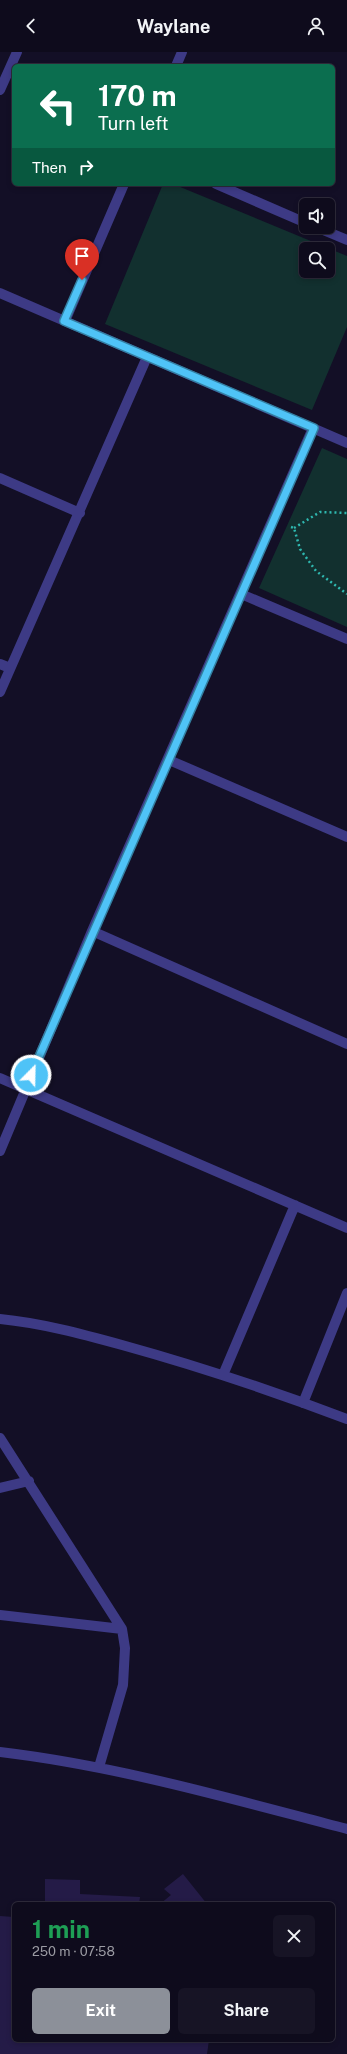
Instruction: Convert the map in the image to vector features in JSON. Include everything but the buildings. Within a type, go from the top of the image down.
[{"type":"street","points":[[0,90],[17,52]]},
{"type":"street","points":[[177,64],[182,52]]},
{"type":"street","points":[[64,321],[123,186]]},
{"type":"street","points":[[221,186],[299,220]]},
{"type":"street","points":[[333,234],[347,240]]},
{"type":"street","points":[[0,294],[347,443]]},
{"type":"street","points":[[0,692],[80,513],[147,357]]},
{"type":"street","points":[[0,1151],[92,932],[314,428]]},
{"type":"street","points":[[0,478],[80,513]]},
{"type":"street","points":[[242,594],[347,639]]},
{"type":"street","points":[[0,664],[10,668]]},
{"type":"street","points":[[169,760],[347,837]]},
{"type":"street","points":[[92,932],[347,1044]]},
{"type":"street","points":[[0,1078],[347,1228]]},
{"type":"street","points":[[223,1375],[295,1205]]},
{"type":"street","points":[[303,1403],[347,1293]]},
{"type":"street","points":[[0,1319],[18,1320],[78,1333],[189,1363],[347,1420]]},
{"type":"street","points":[[0,1438],[122,1628],[125,1648],[123,1685],[99,1767]]},
{"type":"street","points":[[0,1488],[29,1481]]},
{"type":"street","points":[[0,1615],[122,1628]]},
{"type":"street","points":[[0,1752],[99,1767],[232,1798],[347,1829]]},
{"type":"path","points":[[347,513],[320,512],[294,528],[300,548],[316,571],[347,594]]},
{"type":"green space","points":[[162,186],[178,186],[313,242],[299,242],[299,278],[335,278],[335,251],[347,256],[347,327],[312,410],[105,324]]},
{"type":"green space","points":[[322,448],[347,459],[347,627],[259,588]]},
{"type":"route","points":[[31,1075],[92,932],[314,428],[64,321],[82,280]]}]
